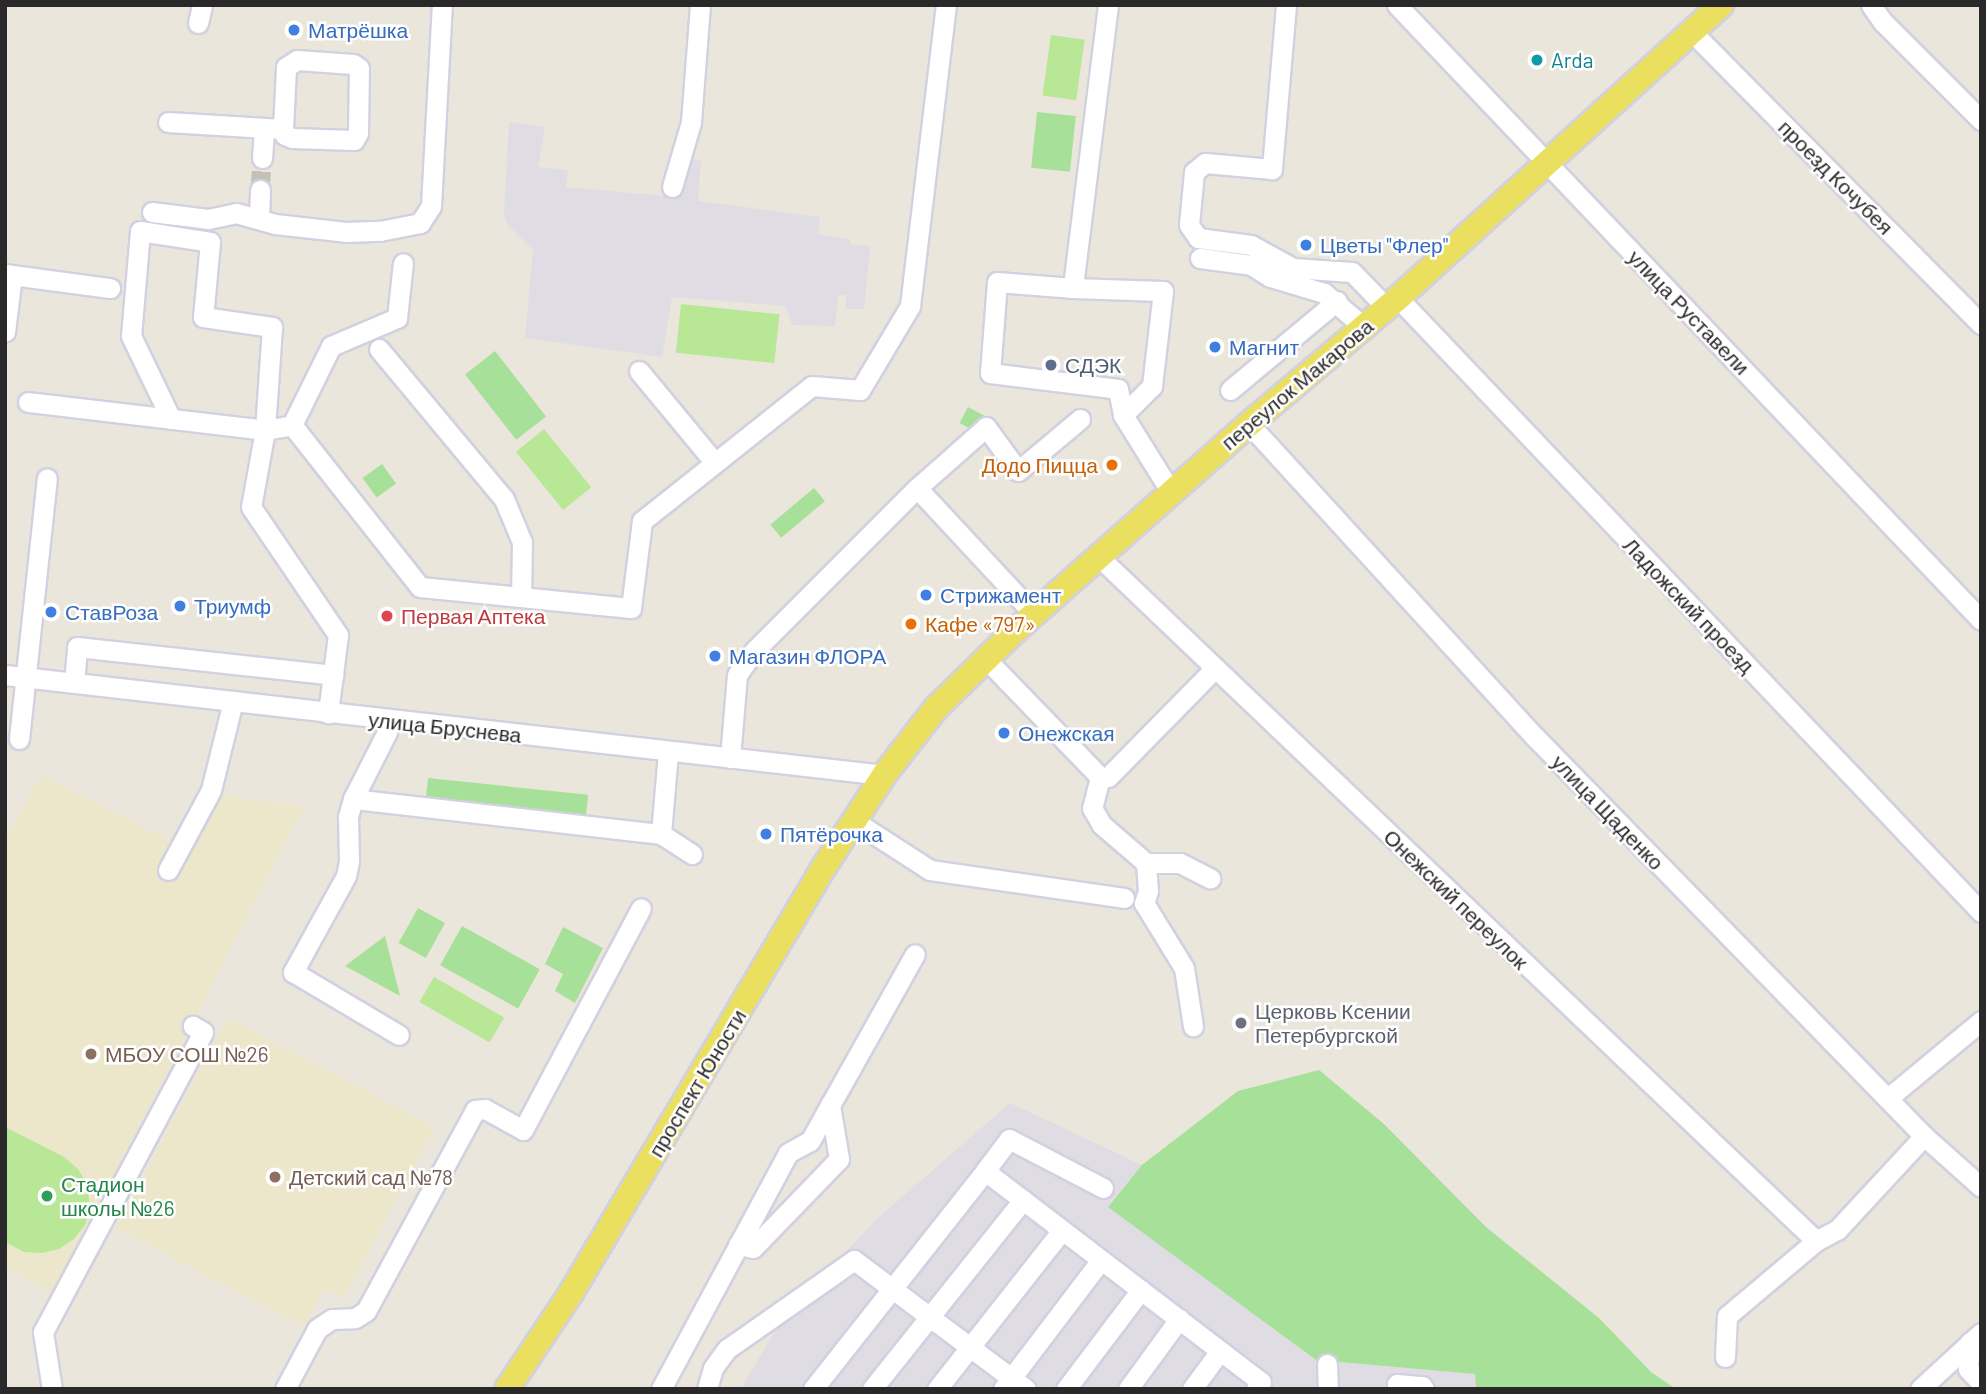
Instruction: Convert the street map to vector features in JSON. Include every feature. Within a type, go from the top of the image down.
[{"type":"main road","name":"переулок Макарова","points":[[884,775],[936,708],[985,658],[1171,492],[1392,303],[1690,30],[1721,5]]},
{"type":"main road","name":"проспект Юности","points":[[507,1389],[579,1281],[884,775]]},
{"type":"street","points":[[152,212],[208,219],[236,214],[346,232],[403,228],[425,219],[431,206],[442,5]]},
{"type":"street","points":[[672,187],[691,122],[700,5]]},
{"type":"street","points":[[292,425],[420,587],[631,608],[642,521],[811,386],[860,390],[910,306],[946,5]]},
{"type":"street","points":[[1073,288],[1108,5]]},
{"type":"street","name":"Ладожский проезд","points":[[1286,5],[1272,169],[1205,163],[1195,172],[1189,225],[1198,238],[1251,245],[1293,268],[1352,272],[1392,303],[1981,912]]},
{"type":"street","name":"улица Руставели","points":[[1397,5],[1981,620]]},
{"type":"street","points":[[1871,5],[1882,22],[1981,120]]},
{"type":"street","name":"проезд Кочубея","points":[[1690,30],[1981,324]]},
{"type":"street","points":[[168,122],[273,128],[292,138],[354,140],[358,133],[361,72],[357,65],[291,61],[286,67],[273,128],[262,158]]},
{"type":"street","points":[[258,219],[260,190]]},
{"type":"street","points":[[171,419],[131,336],[140,231],[209,242],[203,317],[272,327],[265,430],[251,507],[338,635],[327,713]]},
{"type":"street","points":[[1200,258],[1251,265],[1270,277],[1324,293],[1337,301],[1364,327]]},
{"type":"street","points":[[292,425],[331,346],[397,318],[403,263]]},
{"type":"street","points":[[5,332],[9,274],[110,288]]},
{"type":"street","points":[[1122,415],[1152,386],[1163,291],[997,282],[990,373],[1118,388],[1122,415],[1171,492]]},
{"type":"street","points":[[1230,390],[1337,301]]},
{"type":"street","points":[[379,349],[504,499],[522,542],[521,597]]},
{"type":"street","points":[[639,371],[715,463]]},
{"type":"street","points":[[28,402],[265,430],[292,425]]},
{"type":"street","points":[[730,758],[737,675],[744,664],[917,488],[986,427],[1018,471],[1080,419]]},
{"type":"street","name":"улица Щаденко","points":[[1249,424],[1535,737],[1924,1136],[1981,1187]]},
{"type":"street","points":[[19,739],[47,478]]},
{"type":"street","points":[[917,488],[1034,614]]},
{"type":"street","name":"Онежский переулок","points":[[1098,556],[1816,1241]]},
{"type":"street","points":[[74,683],[78,646],[333,674]]},
{"type":"street","points":[[985,658],[1100,777],[1108,777],[1214,669]]},
{"type":"street","name":"улица Бруснева","points":[[5,675],[388,721],[884,775]]},
{"type":"street","points":[[168,870],[211,790],[233,701]]},
{"type":"street","points":[[388,721],[387,733],[353,799],[348,817],[349,861],[346,876],[293,972],[399,1035]]},
{"type":"street","points":[[661,834],[668,752]]},
{"type":"street","points":[[1100,777],[1092,808],[1102,825],[1146,863],[1180,863],[1210,878]]},
{"type":"street","points":[[353,799],[661,834],[692,854]]},
{"type":"street","points":[[854,821],[930,870],[1125,898]]},
{"type":"street","points":[[1146,863],[1148,891],[1144,903],[1184,968],[1193,1026]]},
{"type":"street","points":[[285,1389],[317,1329],[332,1320],[355,1318],[366,1311],[475,1110],[485,1109],[523,1130],[641,908]]},
{"type":"street","points":[[661,1389],[788,1153],[810,1141],[915,954]]},
{"type":"street","points":[[1888,1098],[1981,1021]]},
{"type":"street","points":[[52,1389],[43,1332],[203,1032],[193,1026]]},
{"type":"street","points":[[738,1245],[753,1248],[839,1159],[830,1105]]},
{"type":"street","points":[[1725,1357],[1727,1316],[1816,1241],[1837,1230],[1924,1136]]},
{"type":"street","points":[[813,1389],[1009,1139],[1103,1188]]},
{"type":"street","points":[[985,1171],[1261,1382],[1256,1389]]},
{"type":"street","points":[[872,1389],[1023,1200]]},
{"type":"street","points":[[937,1389],[1062,1230]]},
{"type":"street","points":[[707,1389],[713,1368],[727,1349],[854,1260],[970,1347],[1013,1385],[1101,1259]]},
{"type":"street","points":[[1066,1389],[1141,1290]]},
{"type":"street","points":[[1128,1389],[1179,1319]]},
{"type":"street","points":[[1975,1338],[1968,1369],[1981,1383]]},
{"type":"street","points":[[1920,1389],[1975,1338]]},
{"type":"street","points":[[1192,1389],[1220,1351]]},
{"type":"street","points":[[1327,1364],[1328,1389]]},
{"type":"street","points":[[1397,1389],[1397,1384],[1422,1386],[1424,1389]]},
{"type":"shaded area","points":[[509,122],[545,127],[538,167],[568,170],[566,187],[665,196],[672,158],[701,160],[698,201],[820,217],[818,234],[849,239],[851,244],[870,246],[864,309],[846,309],[846,295],[838,295],[835,326],[792,325],[786,306],[672,297],[662,357],[525,338],[533,250],[507,224],[504,212]]},
{"type":"shaded area","name":"МБОУ СОШ №26","points":[[41,775],[170,841],[199,792],[304,807],[52,1293],[5,1267],[5,840]]},
{"type":"shaded area","name":"Детский сад №78","points":[[228,1018],[435,1127],[344,1298],[324,1288],[304,1327],[116,1228]]},
{"type":"shaded area","points":[[1010,1103],[1142,1165],[1108,1206],[1315,1360],[1475,1374],[1476,1389],[741,1389],[783,1317],[879,1217]]},
{"type":"green space","points":[[1051,35],[1085,40],[1076,100],[1043,95]]},
{"type":"green space","points":[[1037,112],[1076,116],[1070,172],[1031,168]]},
{"type":"green space","points":[[681,304],[779,314],[774,363],[676,353]]},
{"type":"green space","points":[[495,351],[546,416],[516,440],[465,374]]},
{"type":"green space","points":[[968,407],[985,416],[976,432],[960,423]]},
{"type":"green space","points":[[544,429],[591,487],[563,510],[516,452]]},
{"type":"green space","points":[[382,464],[396,483],[377,498],[363,478]]},
{"type":"green space","points":[[814,488],[825,501],[781,538],[770,525]]},
{"type":"green space","points":[[428,778],[588,795],[586,820],[425,803]]},
{"type":"green space","points":[[418,908],[445,923],[426,958],[399,943]]},
{"type":"green space","points":[[462,926],[540,969],[518,1009],[440,965]]},
{"type":"green space","points":[[563,927],[603,948],[575,1003],[555,991],[563,974],[545,964]]},
{"type":"green space","points":[[385,936],[400,996],[345,966]]},
{"type":"green space","points":[[434,977],[504,1018],[490,1043],[420,1002]]},
{"type":"green space","points":[[1319,1070],[1384,1124],[1486,1227],[1599,1318],[1651,1372],[1676,1389],[1476,1389],[1475,1374],[1316,1360],[1108,1207],[1142,1165],[1238,1091]]},
{"type":"green space","name":"Стадион школы №26","points":[[5,1127],[64,1157],[78,1169],[87,1184],[90,1208],[85,1225],[74,1239],[59,1249],[42,1253],[24,1252],[5,1242]]},
{"type":"tunnel","points":[[260,190],[262,158]]},
{"type":"place","name":"Матрёшка","points":[[294,30]]},
{"type":"place","name":"Arda","points":[[1537,60]]},
{"type":"place","name":"Цветы \"Флер\"","points":[[1306,245]]},
{"type":"place","name":"Магнит","points":[[1215,347]]},
{"type":"place","name":"СДЭК","points":[[1051,365]]},
{"type":"place","name":"Додо Пицца","points":[[1112,465]]},
{"type":"place","name":"Стрижамент","points":[[926,595]]},
{"type":"place","name":"Триумф","points":[[180,606]]},
{"type":"place","name":"СтавРоза","points":[[51,612]]},
{"type":"place","name":"Первая Аптека","points":[[387,616]]},
{"type":"place","name":"Кафе «797»","points":[[911,624]]},
{"type":"place","name":"Магазин ФЛОРА","points":[[715,656]]},
{"type":"place","name":"Онежская","points":[[1004,733]]},
{"type":"place","name":"Пятёрочка","points":[[766,834]]},
{"type":"place","name":"Церковь Ксении Петербургской","points":[[1241,1023]]},
{"type":"place","name":"МБОУ СОШ №26","points":[[91,1054]]},
{"type":"place","name":"Детский сад №78","points":[[275,1177]]},
{"type":"place","name":"Стадион школы №26","points":[[47,1196]]}]
